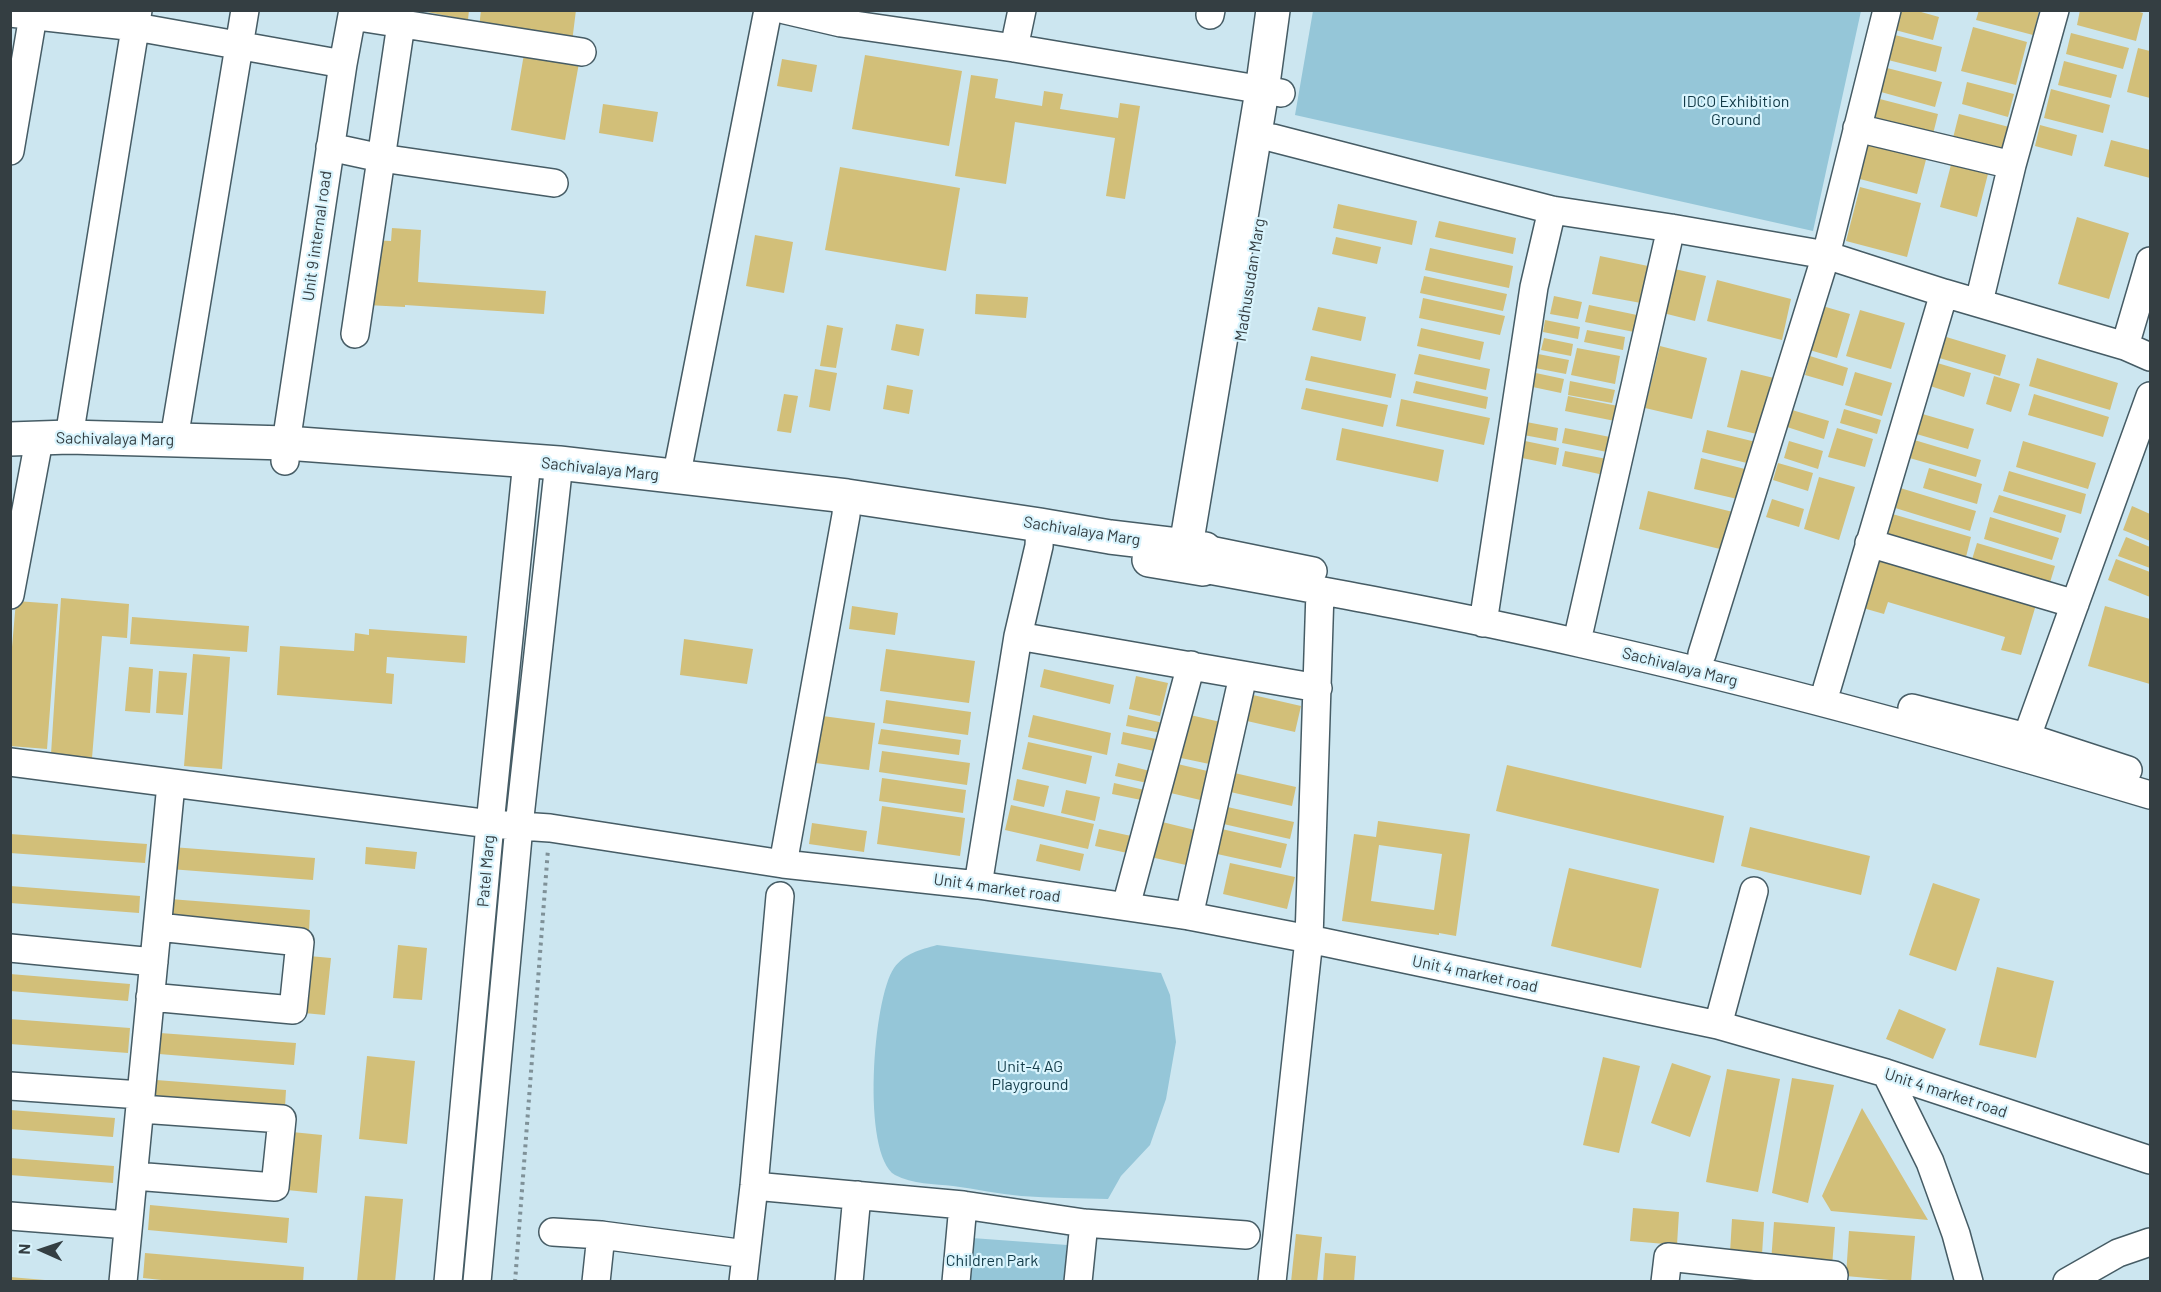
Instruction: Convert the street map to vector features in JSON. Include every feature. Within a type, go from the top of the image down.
[{"type":"main road","name":"Madhusudan Marg","points":[[1194,557],[1274,138],[1273,10]]},
{"type":"main road","name":"Madhusudan Marg","points":[[1194,557],[1272,92],[1289,10]]},
{"type":"main road","name":"Sachivalaya Marg","points":[[20,447],[69,437],[174,439],[286,452],[542,472],[847,505]]},
{"type":"main road","name":"Sachivalaya Marg","points":[[20,447],[199,455],[286,452]]},
{"type":"main road","name":"Sachivalaya Marg","points":[[542,472],[676,478],[1039,535],[1110,537],[1194,557]]},
{"type":"street","points":[[174,439],[245,10]]},
{"type":"street","points":[[676,478],[768,10]]},
{"type":"street","points":[[785,10],[842,17],[1272,92]]},
{"type":"street","points":[[1014,48],[1022,10]]},
{"type":"street","points":[[1702,654],[1826,255],[1887,10]]},
{"type":"street","points":[[1979,302],[2052,11]]},
{"type":"street","points":[[10,151],[26,13],[137,19],[240,45],[343,64]]},
{"type":"street","points":[[352,13],[401,24],[582,52]]},
{"type":"street","name":"Unit 9 internal road","points":[[286,452],[330,147],[352,13]]},
{"type":"street","points":[[69,437],[137,19]]},
{"type":"street","points":[[355,334],[401,24]]},
{"type":"street","points":[[1857,128],[2012,165]]},
{"type":"street","points":[[1274,138],[1552,210],[1826,255],[2125,346],[2151,357]]},
{"type":"street","points":[[330,147],[381,158],[554,183]]},
{"type":"street","points":[[1484,615],[1534,287],[1552,210]]},
{"type":"street","points":[[1580,628],[1671,228]]},
{"type":"street","points":[[2125,346],[2151,261]]},
{"type":"street","points":[[1827,688],[1944,292]]},
{"type":"street","points":[[2023,747],[2151,396]]},
{"type":"street","points":[[10,595],[20,447]]},
{"type":"street","name":"Patel Marg","points":[[448,1281],[490,824],[542,472]]},
{"type":"street","name":"Patel Marg","points":[[477,1281],[519,825],[542,472]]},
{"type":"street","points":[[783,864],[847,505]]},
{"type":"street","points":[[978,885],[1018,636],[1039,535]]},
{"type":"street","points":[[1869,543],[2075,604]]},
{"type":"street","name":"Sachivalaya Marg","points":[[1194,557],[1320,591],[1580,628],[1702,654],[1827,688],[2023,747],[2151,795]]},
{"type":"street","name":"Sachivalaya Marg","points":[[1194,557],[1484,615],[1581,643],[2151,777]]},
{"type":"street","points":[[1272,1281],[1309,939],[1320,591]]},
{"type":"street","points":[[1018,636],[1318,688]]},
{"type":"street","points":[[1126,906],[1191,665]]},
{"type":"street","points":[[1189,916],[1243,676]]},
{"type":"street","name":"Unit 4 market road","points":[[10,762],[490,824],[550,828],[783,864],[978,885],[1189,916],[1718,1025],[1886,1073],[2151,1160]]},
{"type":"street","points":[[123,1281],[171,783]]},
{"type":"street","points":[[1718,1025],[1754,891]]},
{"type":"street","points":[[743,1281],[754,1186],[780,896]]},
{"type":"street","points":[[150,997],[293,1010],[300,942],[158,927]]},
{"type":"street","points":[[10,948],[154,962]]},
{"type":"street","points":[[1886,1073],[1930,1162],[1956,1234],[1969,1281]]},
{"type":"street","points":[[10,1086],[282,1119],[275,1187],[134,1176]]},
{"type":"street","points":[[754,1186],[963,1205],[1084,1223],[1246,1235]]},
{"type":"street","points":[[849,1281],[857,1195]]},
{"type":"street","points":[[956,1281],[963,1205]]},
{"type":"street","points":[[10,1216],[128,1225]]},
{"type":"street","points":[[1078,1281],[1084,1223]]},
{"type":"street","points":[[553,1232],[601,1235],[746,1254]]},
{"type":"street","points":[[597,1281],[601,1235]]},
{"type":"street","points":[[2067,1281],[2118,1253],[2151,1242]]},
{"type":"street","points":[[1665,1281],[1668,1257],[1834,1275],[1833,1281]]},
{"type":"path","points":[[515,1281],[550,828]]},
{"type":"green space","name":"IDCO Exhibition Ground","points":[[1313,10],[1861,11],[1813,231],[1295,115]]},
{"type":"green space","name":"Unit-4 AG Playground","points":[[937,945],[1161,973],[1170,995],[1176,1042],[1166,1099],[1150,1145],[1121,1176],[1108,1199],[1021,1196],[916,1182],[895,1175],[884,1161],[874,1108],[874,1075],[876,1041],[887,985],[894,968],[903,959]]},
{"type":"green space","name":"Children Park","points":[[972,1238],[1067,1245],[1064,1281],[968,1282]]},
{"type":"building","points":[[417,10],[469,10],[468,20]]},
{"type":"building","points":[[481,10],[576,10],[572,42],[479,28]]},
{"type":"building","points":[[1900,10],[1914,10],[1939,17],[1933,40],[1895,30]]},
{"type":"building","points":[[1979,10],[2039,11],[2033,35],[1976,20]]},
{"type":"building","points":[[2080,10],[2133,10],[2143,13],[2136,41],[2077,25]]},
{"type":"building","points":[[1973,27],[2027,42],[2016,85],[1961,71]]},
{"type":"building","points":[[2071,33],[2129,48],[2123,69],[2066,54]]},
{"type":"building","points":[[1891,34],[1942,47],[1936,72],[1884,59]]},
{"type":"building","points":[[2138,48],[2150,51],[2150,98],[2127,92]]},
{"type":"building","points":[[524,54],[579,63],[565,140],[511,130]]},
{"type":"building","points":[[865,55],[962,71],[949,146],[852,129]]},
{"type":"building","points":[[782,59],[817,65],[812,92],[777,86]]},
{"type":"building","points":[[2064,61],[2117,75],[2111,98],[2058,85]]},
{"type":"building","points":[[1887,68],[1942,82],[1935,107],[1881,92]]},
{"type":"building","points":[[971,75],[998,79],[995,98],[1042,106],[1044,91],[1063,94],[1060,109],[1118,118],[1120,103],[1140,106],[1125,199],[1106,196],[1115,138],[1015,122],[1006,184],[955,176]]},
{"type":"building","points":[[1967,82],[2014,94],[2008,117],[1962,104]]},
{"type":"building","points":[[2051,89],[2110,105],[2103,133],[2044,118]]},
{"type":"building","points":[[1872,97],[1938,114],[1931,142],[1865,125]]},
{"type":"building","points":[[603,104],[658,112],[653,142],[599,133]]},
{"type":"building","points":[[1959,114],[2013,128],[2006,155],[1952,142]]},
{"type":"building","points":[[2040,125],[2077,135],[2072,156],[2035,146]]},
{"type":"building","points":[[1866,136],[1928,152],[1917,194],[1856,178]]},
{"type":"building","points":[[2111,140],[2150,150],[2150,178],[2104,166]]},
{"type":"building","points":[[1953,157],[1990,166],[1977,217],[1940,207]]},
{"type":"building","points":[[840,167],[960,188],[946,271],[825,250]]},
{"type":"building","points":[[1860,187],[1921,203],[1907,257],[1846,241]]},
{"type":"building","points":[[1338,204],[1417,221],[1412,245],[1333,228]]},
{"type":"building","points":[[2077,217],[2129,233],[2109,299],[2058,284]]},
{"type":"building","points":[[1439,221],[1516,238],[1513,254],[1435,237]]},
{"type":"building","points":[[392,228],[421,230],[418,282],[546,291],[544,314],[405,305],[405,307],[367,305],[371,240],[391,241]]},
{"type":"building","points":[[755,235],[793,242],[784,293],[746,286]]},
{"type":"building","points":[[1336,237],[1381,247],[1377,264],[1332,254]]},
{"type":"building","points":[[1430,248],[1513,266],[1509,288],[1425,270]]},
{"type":"building","points":[[1600,256],[1648,266],[1641,303],[1592,294]]},
{"type":"building","points":[[1670,268],[1706,276],[1695,321],[1659,312]]},
{"type":"building","points":[[1424,276],[1507,294],[1503,311],[1420,293]]},
{"type":"building","points":[[1717,280],[1791,299],[1782,340],[1707,321]]},
{"type":"building","points":[[976,294],[1028,297],[1026,318],[975,314]]},
{"type":"building","points":[[1554,296],[1582,302],[1578,319],[1550,314]]},
{"type":"building","points":[[1423,298],[1505,316],[1500,335],[1419,318]]},
{"type":"building","points":[[1589,305],[1637,315],[1634,332],[1585,322]]},
{"type":"building","points":[[1819,305],[1850,314],[1837,358],[1806,349]]},
{"type":"building","points":[[1318,307],[1366,317],[1361,341],[1312,330]]},
{"type":"building","points":[[1860,310],[1905,323],[1891,369],[1846,356]]},
{"type":"building","points":[[1545,320],[1580,327],[1578,339],[1543,332]]},
{"type":"building","points":[[896,324],[924,329],[919,356],[891,350]]},
{"type":"building","points":[[827,325],[843,328],[836,368],[820,366]]},
{"type":"building","points":[[1421,328],[1484,342],[1480,360],[1417,346]]},
{"type":"building","points":[[1587,330],[1625,337],[1623,350],[1584,342]]},
{"type":"building","points":[[1943,336],[2006,355],[2000,376],[1936,357]]},
{"type":"building","points":[[1544,338],[1573,344],[1571,356],[1541,350]]},
{"type":"building","points":[[1660,346],[1707,358],[1692,419],[1645,408]]},
{"type":"building","points":[[1577,348],[1620,356],[1615,384],[1571,375]]},
{"type":"building","points":[[1419,354],[1490,369],[1486,390],[1414,374]]},
{"type":"building","points":[[1538,354],[1569,360],[1566,374],[1535,368]]},
{"type":"building","points":[[1311,356],[1396,374],[1391,398],[1305,380]]},
{"type":"building","points":[[1810,356],[1848,368],[1843,386],[1805,375]]},
{"type":"building","points":[[2037,358],[2118,383],[2110,410],[2029,386]]},
{"type":"building","points":[[1934,362],[1971,373],[1964,397],[1927,385]]},
{"type":"building","points":[[815,369],[837,373],[830,411],[809,407]]},
{"type":"building","points":[[1741,370],[1774,378],[1761,435],[1727,427]]},
{"type":"building","points":[[1531,372],[1564,379],[1561,393],[1528,386]]},
{"type":"building","points":[[1855,372],[1892,383],[1882,416],[1845,405]]},
{"type":"building","points":[[1994,376],[2020,384],[2011,412],[1986,404]]},
{"type":"building","points":[[1416,381],[1488,397],[1486,409],[1413,393]]},
{"type":"building","points":[[1570,381],[1615,390],[1612,403],[1568,395]]},
{"type":"building","points":[[887,385],[913,390],[909,414],[883,409]]},
{"type":"building","points":[[1306,388],[1388,405],[1383,427],[1301,409]]},
{"type":"building","points":[[784,394],[798,396],[791,433],[777,431]]},
{"type":"building","points":[[2034,394],[2109,417],[2103,437],[2028,415]]},
{"type":"building","points":[[1568,396],[1618,406],[1615,421],[1565,411]]},
{"type":"building","points":[[1401,399],[1490,418],[1484,445],[1396,426]]},
{"type":"building","points":[[1844,409],[1881,420],[1877,434],[1840,423]]},
{"type":"building","points":[[1792,410],[1829,421],[1824,439],[1787,427]]},
{"type":"building","points":[[1919,413],[1974,429],[1968,449],[1913,433]]},
{"type":"building","points":[[1521,421],[1558,428],[1556,441],[1518,434]]},
{"type":"building","points":[[1342,428],[1444,450],[1438,482],[1336,460]]},
{"type":"building","points":[[1565,428],[1610,437],[1607,452],[1562,443]]},
{"type":"building","points":[[1837,428],[1873,439],[1865,467],[1828,457]]},
{"type":"building","points":[[1707,430],[1760,443],[1755,465],[1702,452]]},
{"type":"building","points":[[1911,439],[1981,460],[1976,477],[1906,457]]},
{"type":"building","points":[[1525,441],[1559,448],[1556,465],[1522,458]]},
{"type":"building","points":[[1789,441],[1823,451],[1818,469],[1784,458]]},
{"type":"building","points":[[2023,441],[2096,463],[2088,489],[2016,467]]},
{"type":"building","points":[[1565,451],[1607,459],[1604,475],[1562,466]]},
{"type":"building","points":[[1701,458],[1753,471],[1746,501],[1694,489]]},
{"type":"building","points":[[1778,463],[1813,473],[1808,491],[1773,480]]},
{"type":"building","points":[[1929,468],[1982,484],[1977,504],[1923,488]]},
{"type":"building","points":[[2009,471],[2086,494],[2081,514],[2003,491]]},
{"type":"building","points":[[1819,477],[1855,487],[1839,540],[1804,529]]},
{"type":"building","points":[[1897,487],[1976,511],[1970,531],[1892,507]]},
{"type":"building","points":[[1648,491],[1737,513],[1728,551],[1639,529]]},
{"type":"building","points":[[1999,495],[2066,515],[2061,533],[1993,512]]},
{"type":"building","points":[[1772,499],[1804,509],[1799,527],[1766,517]]},
{"type":"building","points":[[2132,506],[2150,514],[2150,541],[2123,530]]},
{"type":"building","points":[[1889,513],[1971,537],[1965,561],[1882,536]]},
{"type":"building","points":[[1990,517],[2059,538],[2052,560],[1984,539]]},
{"type":"building","points":[[2126,537],[2150,547],[2150,568],[2118,556]]},
{"type":"building","points":[[1977,543],[2055,566],[2048,589],[1970,566]]},
{"type":"building","points":[[1879,551],[2038,598],[2021,655],[2001,650],[2005,637],[1888,602],[1884,614],[1863,608]]},
{"type":"building","points":[[2116,559],[2150,572],[2150,597],[2108,580]]},
{"type":"building","points":[[61,598],[129,604],[127,638],[102,636],[92,758],[51,754]]},
{"type":"building","points":[[16,601],[58,604],[47,749],[10,746],[10,670]]},
{"type":"building","points":[[852,606],[898,613],[895,635],[849,629]]},
{"type":"building","points":[[2105,606],[2150,619],[2150,684],[2088,666]]},
{"type":"building","points":[[132,617],[249,626],[247,652],[130,644]]},
{"type":"building","points":[[369,629],[467,636],[465,663],[387,657],[386,673],[394,674],[392,704],[277,695],[280,646],[354,651],[355,633],[369,635]]},
{"type":"building","points":[[684,639],[753,649],[747,684],[680,675]]},
{"type":"building","points":[[886,649],[975,661],[969,703],[880,691]]},
{"type":"building","points":[[193,654],[230,657],[222,769],[184,766]]},
{"type":"building","points":[[129,667],[153,669],[150,713],[125,711]]},
{"type":"building","points":[[1044,669],[1114,685],[1110,704],[1040,687]]},
{"type":"building","points":[[159,671],[187,673],[183,715],[156,713]]},
{"type":"building","points":[[1136,676],[1168,683],[1160,716],[1129,709]]},
{"type":"building","points":[[1253,695],[1301,706],[1295,732],[1247,721]]},
{"type":"building","points":[[886,700],[971,712],[968,735],[883,723]]},
{"type":"building","points":[[1186,714],[1229,724],[1219,766],[1176,757]]},
{"type":"building","points":[[815,715],[875,723],[869,770],[808,762]]},
{"type":"building","points":[[1033,715],[1111,733],[1107,755],[1028,737]]},
{"type":"building","points":[[1128,715],[1163,723],[1161,733],[1126,726]]},
{"type":"building","points":[[881,729],[961,740],[959,755],[878,744]]},
{"type":"building","points":[[1123,732],[1161,740],[1159,752],[1121,744]]},
{"type":"building","points":[[1028,742],[1092,756],[1086,784],[1022,769]]},
{"type":"building","points":[[882,751],[970,763],[967,785],[879,772]]},
{"type":"building","points":[[1169,762],[1216,773],[1209,802],[1162,791]]},
{"type":"building","points":[[1118,763],[1154,772],[1152,784],[1115,776]]},
{"type":"building","points":[[1507,765],[1724,816],[1714,863],[1496,811]]},
{"type":"building","points":[[1230,772],[1296,787],[1292,806],[1226,791]]},
{"type":"building","points":[[882,778],[966,790],[963,813],[879,801]]},
{"type":"building","points":[[1017,779],[1049,786],[1044,807],[1013,800]]},
{"type":"building","points":[[1114,783],[1149,791],[1146,801],[1112,794]]},
{"type":"building","points":[[1066,790],[1100,797],[1095,821],[1061,813]]},
{"type":"building","points":[[1011,805],[1094,824],[1088,849],[1005,830]]},
{"type":"building","points":[[882,806],[965,818],[960,856],[877,844]]},
{"type":"building","points":[[1223,806],[1294,822],[1290,839],[1219,823]]},
{"type":"building","points":[[1154,820],[1203,832],[1195,867],[1146,856]]},
{"type":"building","points":[[1378,821],[1470,834],[1456,936],[1342,921],[1354,834],[1376,837]],"holes":[[[1379,845],[1442,854],[1434,910],[1371,901]]]},
{"type":"building","points":[[812,823],[867,831],[864,852],[809,844]]},
{"type":"building","points":[[1213,827],[1287,844],[1281,868],[1208,852]]},
{"type":"building","points":[[1750,827],[1870,856],[1861,895],[1741,866]]},
{"type":"building","points":[[1099,829],[1136,837],[1132,854],[1095,846]]},
{"type":"building","points":[[10,834],[147,844],[145,863],[10,853]]},
{"type":"building","points":[[1040,844],[1084,854],[1080,871],[1036,861]]},
{"type":"building","points":[[172,847],[315,858],[313,880],[170,869]]},
{"type":"building","points":[[366,847],[417,852],[415,869],[365,864]]},
{"type":"building","points":[[1230,863],[1295,877],[1287,909],[1223,894]]},
{"type":"building","points":[[1569,868],[1659,889],[1641,968],[1551,946]]},
{"type":"building","points":[[1933,883],[1980,899],[1956,971],[1909,955]]},
{"type":"building","points":[[10,886],[140,896],[139,913],[10,903]]},
{"type":"building","points":[[170,899],[310,910],[309,931],[169,921]]},
{"type":"building","points":[[398,945],[427,948],[422,1000],[393,998]]},
{"type":"building","points":[[309,956],[331,958],[325,1015],[304,1013]]},
{"type":"building","points":[[1997,967],[2054,981],[2036,1058],[1979,1045]]},
{"type":"building","points":[[10,974],[130,984],[128,1001],[10,991]]},
{"type":"building","points":[[1899,1009],[1946,1029],[1933,1059],[1886,1039]]},
{"type":"building","points":[[10,1019],[130,1028],[128,1053],[10,1044]]},
{"type":"building","points":[[160,1033],[296,1043],[294,1065],[159,1054]]},
{"type":"building","points":[[367,1056],[415,1061],[407,1144],[359,1139]]},
{"type":"building","points":[[1603,1057],[1640,1066],[1619,1153],[1583,1145]]},
{"type":"building","points":[[1672,1063],[1711,1076],[1690,1137],[1651,1123]]},
{"type":"building","points":[[1727,1069],[1780,1079],[1758,1192],[1706,1182]]},
{"type":"building","points":[[1792,1078],[1834,1085],[1808,1203],[1772,1193]]},
{"type":"building","points":[[156,1080],[286,1090],[285,1107],[154,1097]]},
{"type":"building","points":[[1862,1108],[1928,1220],[1831,1211],[1822,1196]]},
{"type":"building","points":[[10,1110],[115,1118],[113,1137],[10,1129]]},
{"type":"building","points":[[292,1132],[322,1135],[317,1193],[287,1190]]},
{"type":"building","points":[[10,1158],[114,1166],[113,1183],[10,1175]]},
{"type":"building","points":[[365,1196],[403,1199],[395,1282],[357,1282]]},
{"type":"building","points":[[150,1205],[289,1218],[287,1243],[148,1230]]},
{"type":"building","points":[[1633,1208],[1679,1212],[1677,1245],[1630,1241]]},
{"type":"building","points":[[1732,1219],[1764,1222],[1762,1255],[1730,1253]]},
{"type":"building","points":[[1774,1222],[1835,1227],[1832,1267],[1771,1262]]},
{"type":"building","points":[[1849,1231],[1915,1236],[1911,1282],[1846,1276]]},
{"type":"building","points":[[1296,1234],[1322,1237],[1317,1282],[1291,1282]]},
{"type":"building","points":[[145,1253],[304,1267],[303,1282],[180,1282],[143,1278]]},
{"type":"building","points":[[1325,1253],[1356,1256],[1354,1282],[1323,1282]]},
{"type":"building","points":[[10,1277],[45,1280],[45,1282],[10,1282]]}]
